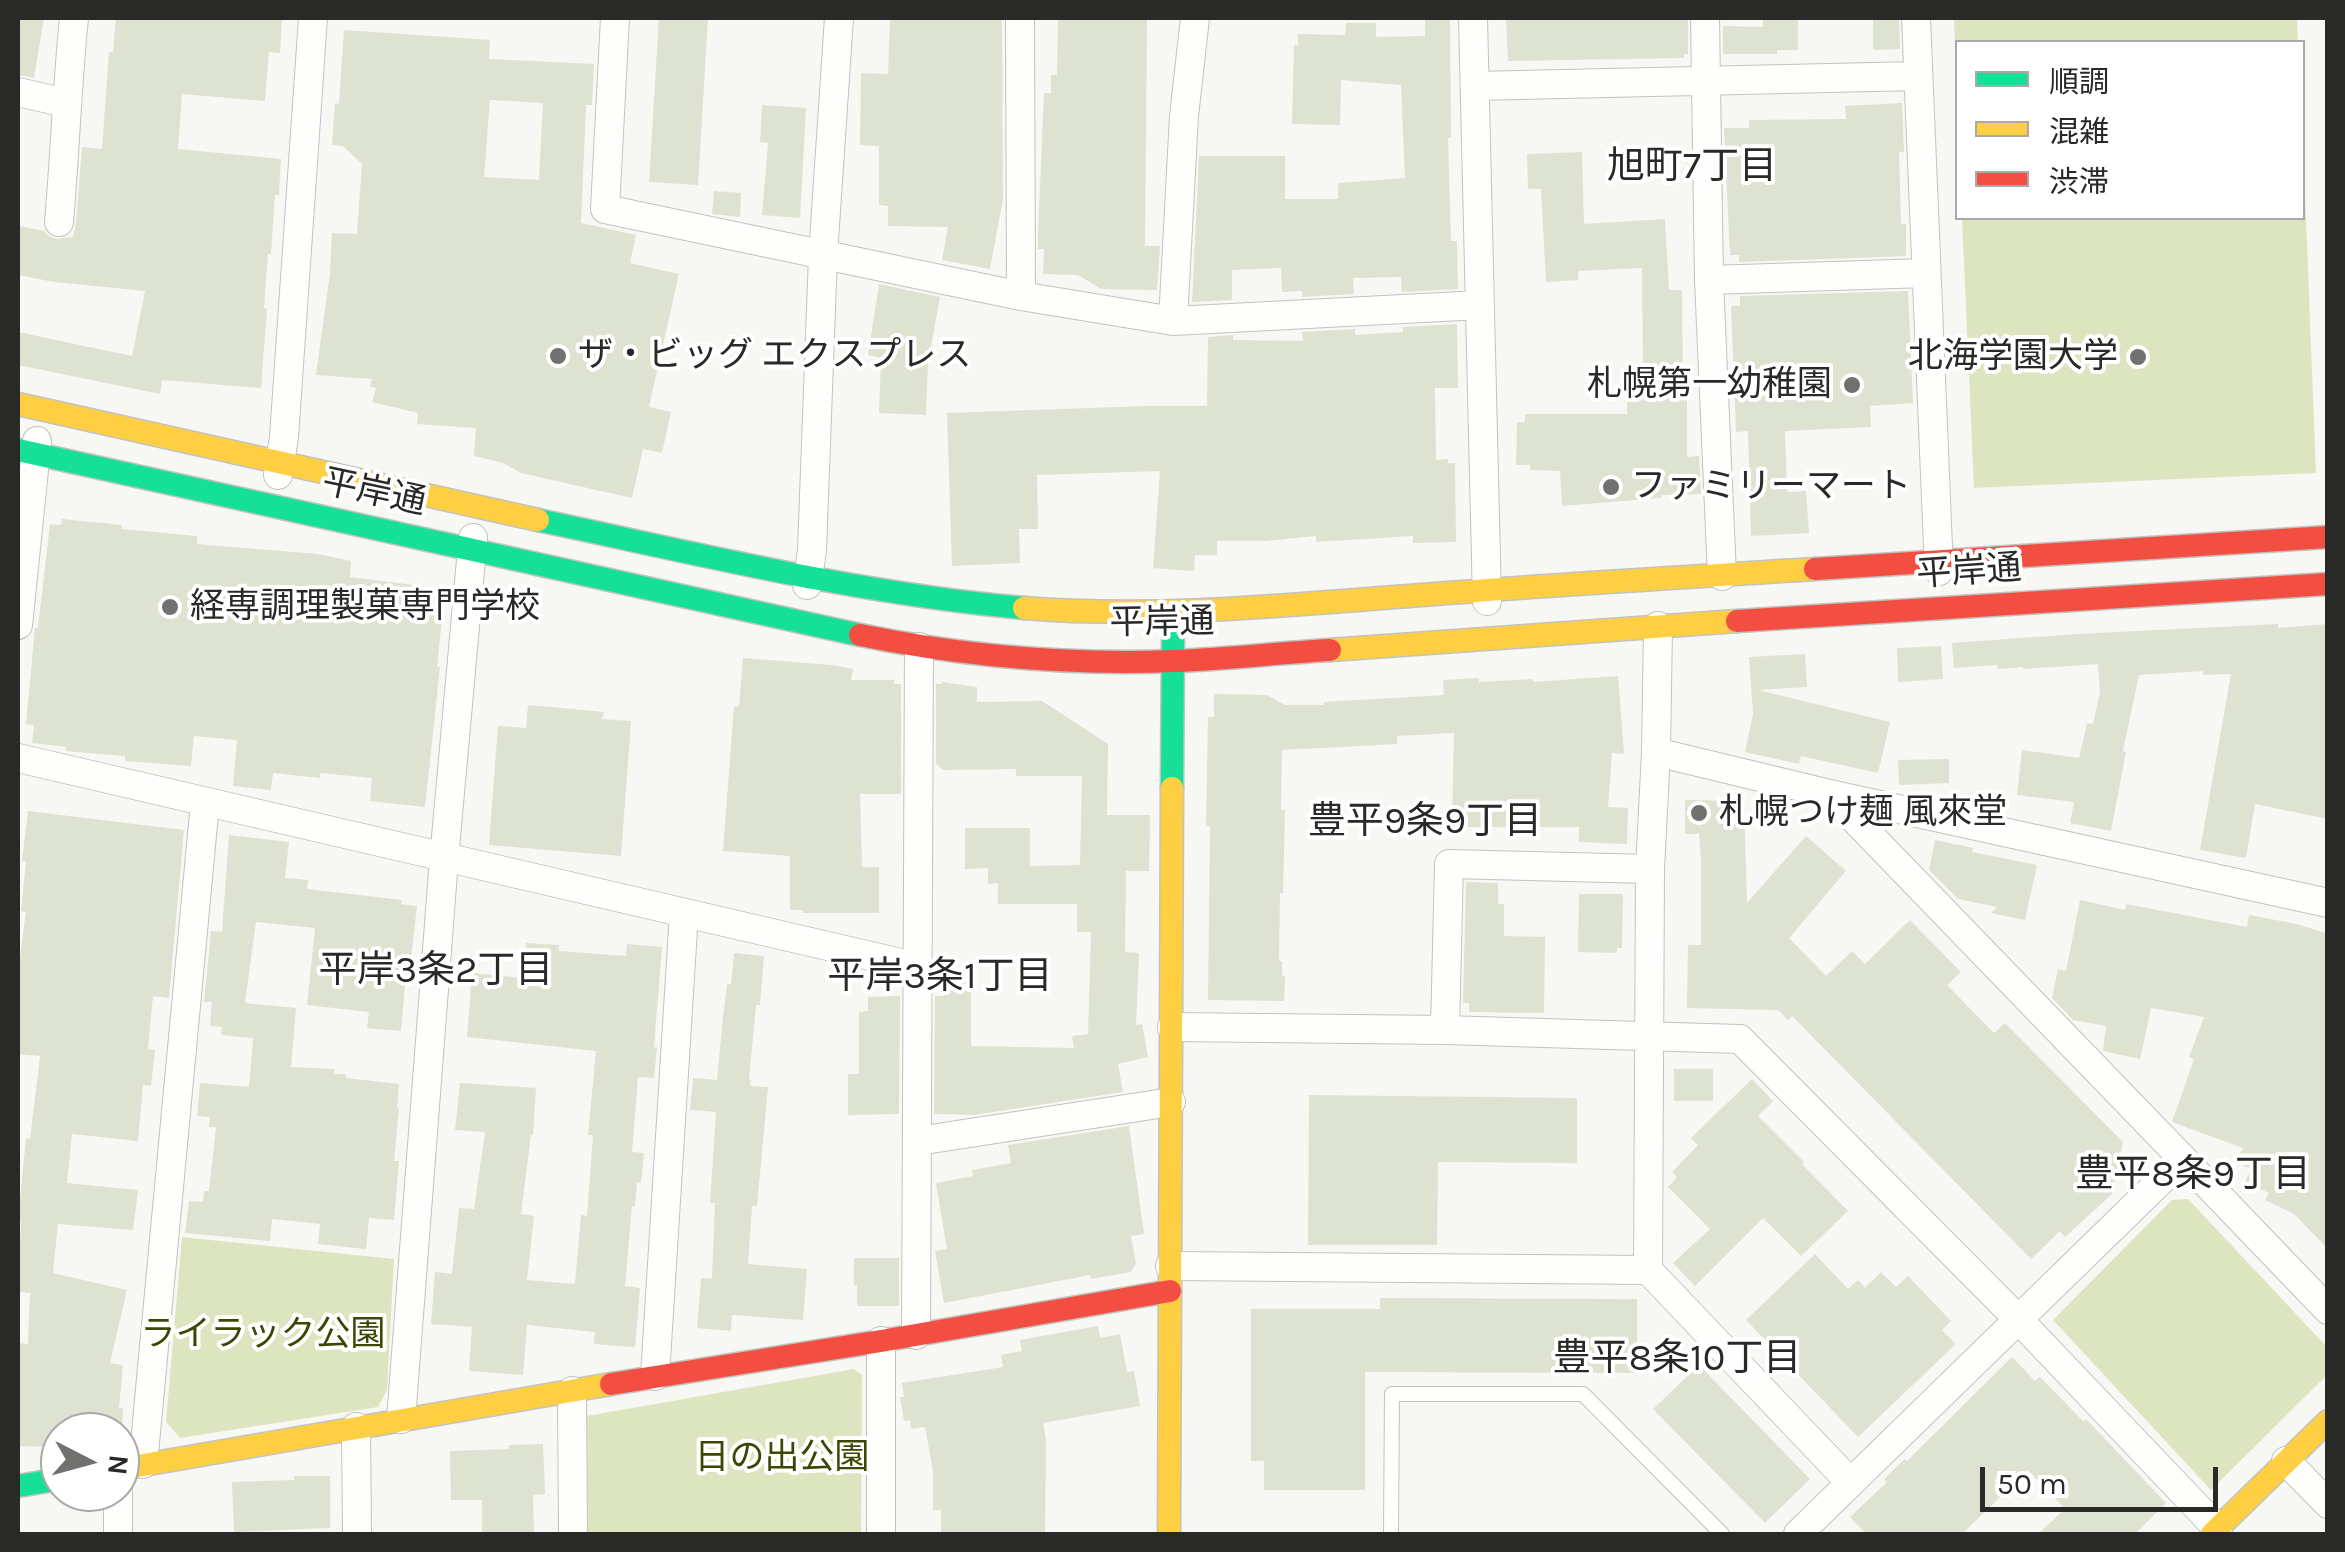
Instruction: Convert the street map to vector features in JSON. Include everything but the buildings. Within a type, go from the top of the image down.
[{"type":"main road","name":"平岸通","points":[[29,407],[808,577],[916,597],[1114,613],[2328,538]]},
{"type":"main road","name":"平岸通","points":[[27,452],[919,647],[1060,660],[1172,661],[2328,584]]},
{"type":"main road","points":[[1169,1534],[1172,611]]},
{"type":"main road","points":[[140,1464],[916,1335],[1170,1279]]},
{"type":"main road","points":[[2215,1532],[2328,1421]]},
{"type":"street","points":[[59,222],[74,18]]},
{"type":"street","points":[[272,506],[284,437],[313,18]]},
{"type":"street","points":[[614,18],[604,210],[1020,296],[1174,321],[1480,305]]},
{"type":"street","points":[[800,623],[812,550],[823,254],[839,18]]},
{"type":"street","points":[[1020,18],[1020,296]]},
{"type":"street","points":[[1174,321],[1184,116],[1194,18]]},
{"type":"street","points":[[1474,18],[1488,639]]},
{"type":"street","points":[[1706,18],[1709,280],[1722,576]]},
{"type":"street","points":[[1916,18],[1942,610]]},
{"type":"street","points":[[1475,86],[1918,76]]},
{"type":"street","points":[[18,92],[66,103]]},
{"type":"street","points":[[1709,280],[1926,273]]},
{"type":"street","points":[[18,625],[29,407]]},
{"type":"street","points":[[401,1420],[444,858],[476,507]]},
{"type":"street","points":[[1658,626],[1650,869],[1648,1270],[1850,1482]]},
{"type":"street","points":[[916,1335],[919,647]]},
{"type":"street","points":[[1656,752],[2328,903]]},
{"type":"street","points":[[18,758],[918,967]]},
{"type":"street","points":[[1830,794],[2328,1310]]},
{"type":"street","points":[[137,1412],[205,803]]},
{"type":"street","points":[[1445,1030],[1449,864],[1650,869]]},
{"type":"street","points":[[655,1376],[684,913]]},
{"type":"street","points":[[1172,1028],[1445,1030],[1740,1039],[2018,1319],[2215,1532]]},
{"type":"street","points":[[918,1141],[1171,1102]]},
{"type":"street","points":[[1798,1534],[2182,1159]]},
{"type":"street","points":[[1170,1279],[1648,1270]]},
{"type":"street","points":[[881,1341],[881,1534]]},
{"type":"street","points":[[572,1391],[573,1534]]},
{"type":"street","points":[[356,1427],[357,1534]]},
{"type":"street","points":[[2286,1460],[2328,1504]]},
{"type":"lane","points":[[1391,1534],[1392,1394],[1582,1394],[1722,1534]]},
{"type":"green space","points":[[1954,18],[2297,18],[2298,40],[1955,40],[1955,45]]},
{"type":"green space","name":"北海学園大学","points":[[2305,194],[2316,473],[1974,488],[1962,220],[2305,220]]},
{"type":"green space","points":[[2188,1199],[2327,1347],[2327,1375],[2211,1490],[2053,1320],[2172,1200]]},
{"type":"green space","name":"ライラック公園","points":[[182,1237],[394,1259],[387,1390],[378,1407],[180,1438],[166,1422]]},
{"type":"green space","name":"日の出公園","points":[[854,1369],[862,1375],[861,1534],[588,1534],[587,1416]]},
{"type":"traffic: fast","points":[[18,450],[860,635]]},
{"type":"traffic: fast","points":[[538,520],[841,583],[1024,608]]},
{"type":"traffic: fast","points":[[1172,788],[1173,637]]},
{"type":"traffic: fast","points":[[18,1486],[40,1482]]},
{"type":"traffic: slow","points":[[18,404],[538,520]]},
{"type":"traffic: slow","points":[[1024,608],[1127,612],[1229,609],[1815,569]]},
{"type":"traffic: slow","points":[[1330,650],[1737,621]]},
{"type":"traffic: slow","points":[[1169,1534],[1172,788]]},
{"type":"traffic: slow","points":[[140,1466],[611,1384]]},
{"type":"traffic: slow","points":[[2212,1534],[2328,1421]]},
{"type":"traffic: jam","points":[[1815,569],[2328,537]]},
{"type":"traffic: jam","points":[[1737,621],[2328,584]]},
{"type":"traffic: jam","points":[[860,635],[977,654],[1096,662],[1194,660],[1330,650]]},
{"type":"traffic: jam","points":[[611,1384],[1170,1291]]},
{"type":"place","name":"ザ・ビッグ エクスプレス","points":[[558,356]]},
{"type":"place","name":"北海学園大学","points":[[2138,357]]},
{"type":"place","name":"札幌第一幼稚園","points":[[1852,385]]},
{"type":"place","name":"ファミリーマート","points":[[1611,487]]},
{"type":"place","name":"経専調理製菓専門学校","points":[[170,607]]},
{"type":"place","name":"札幌つけ麺 風來堂","points":[[1699,813]]},
{"type":"district","name":"旭町7丁目","points":[[1692,167]]},
{"type":"district","name":"豊平9条9丁目","points":[[1425,822]]},
{"type":"district","name":"平岸3条2丁目","points":[[436,971]]},
{"type":"district","name":"平岸3条1丁目","points":[[940,977]]},
{"type":"district","name":"豊平8条9丁目","points":[[2193,1175]]},
{"type":"district","name":"豊平8条10丁目","points":[[1677,1359]]}]
